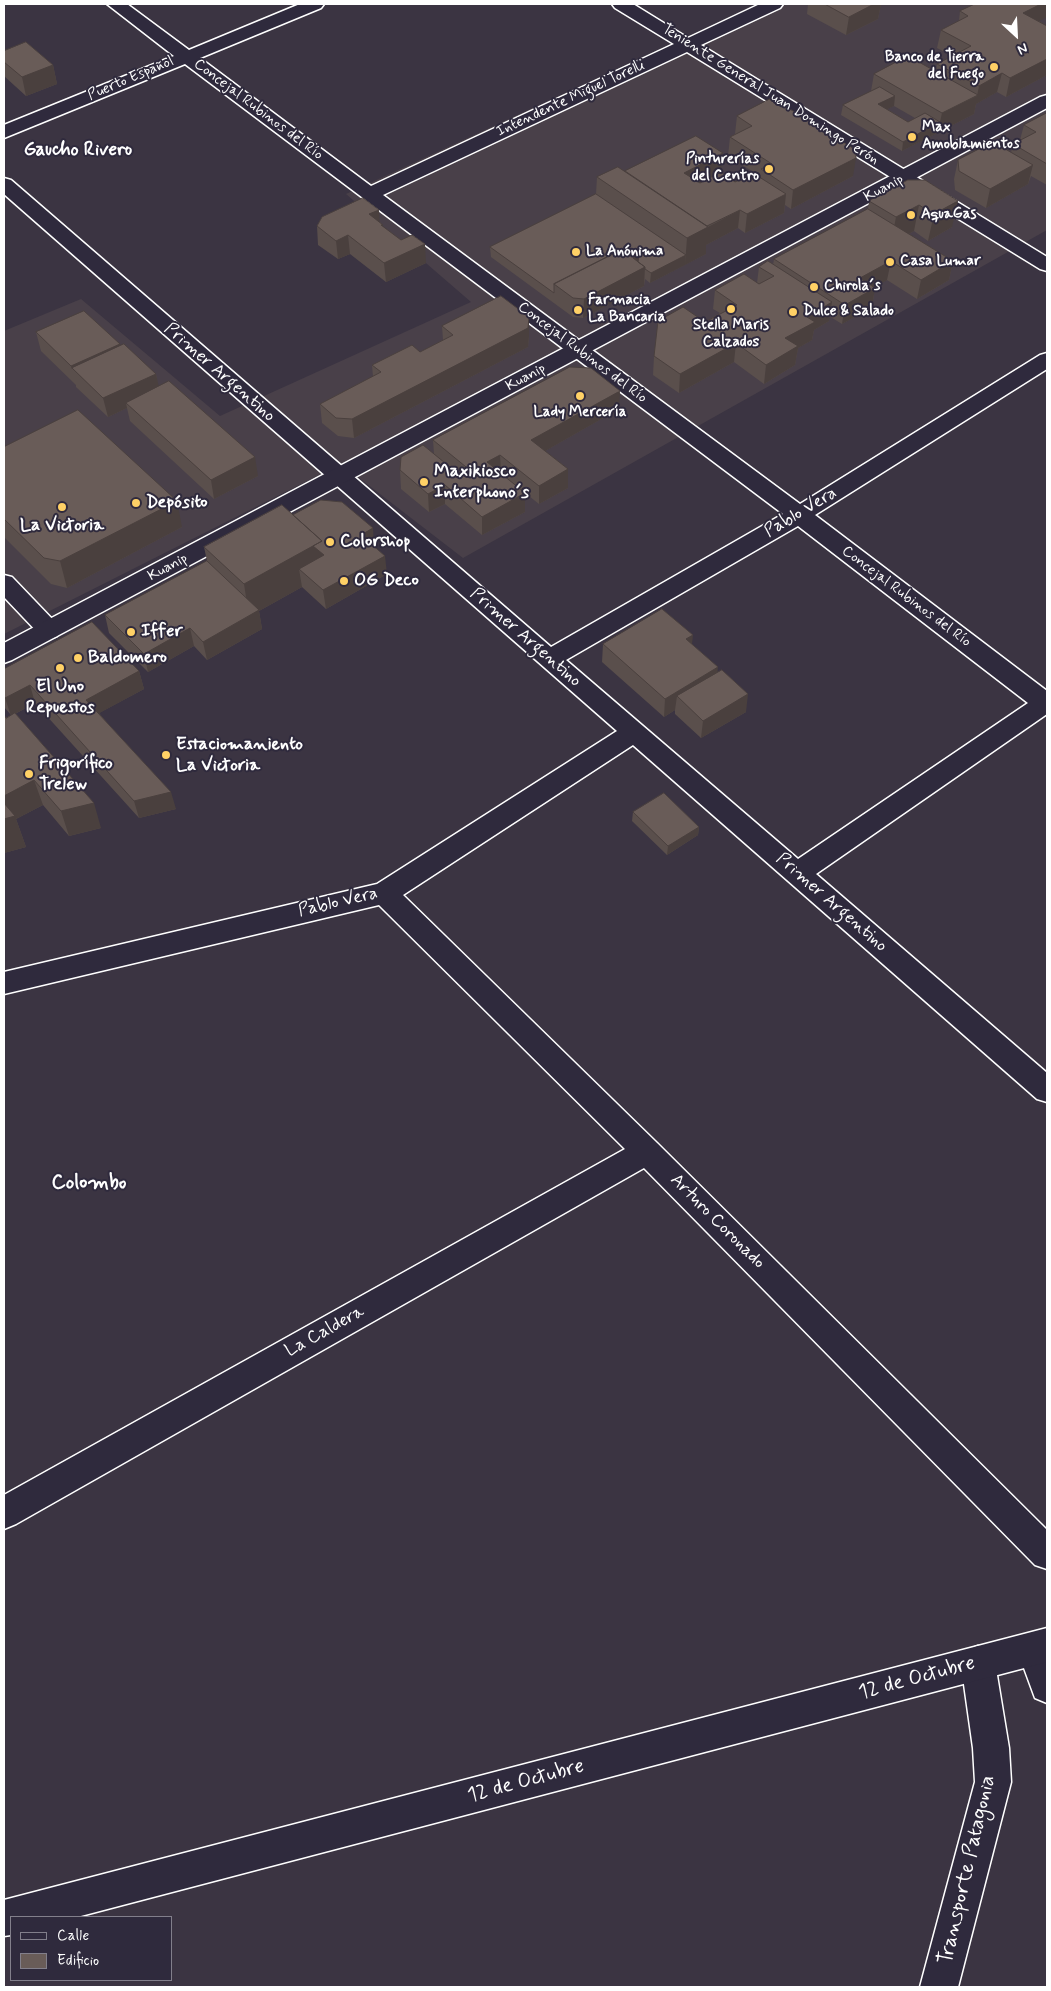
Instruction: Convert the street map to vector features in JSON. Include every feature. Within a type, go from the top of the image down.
[{"type":"street","name":"Concejal Rubinos del Río","points":[[116,4],[1047,703]]},
{"type":"street","name":"Puerto Español","points":[[4,132],[315,4]]},
{"type":"street","name":"Teniente General Juan Domingo Perón","points":[[622,4],[1047,265]]},
{"type":"street","name":"Intendente Miguel Torelli","points":[[370,194],[774,4]]},
{"type":"street","name":"Kuanip","points":[[4,654],[1047,101]]},
{"type":"street","name":"Primer Argentino","points":[[4,184],[338,478],[550,658],[633,733],[1047,1090]]},
{"type":"street","name":"Pablo Vera","points":[[550,658],[799,515],[1047,360]]},
{"type":"street","points":[[4,583],[49,630]]},
{"type":"street","points":[[797,873],[1047,703]]},
{"type":"street","name":"Pablo Vera","points":[[4,983],[384,893],[633,733]]},
{"type":"street","name":"Arturo Coronado","points":[[384,893],[647,1152],[1047,1553]]},
{"type":"street","name":"La Caldera","points":[[4,1513],[647,1152]]},
{"type":"street","points":[[1041,1647],[1047,1686]]},
{"type":"street","name":"12 de Octubre","points":[[12,1916],[1041,1647]]},
{"type":"street","name":"Transporte Patagonia","points":[[940,1987],[993,1782],[991,1748],[978,1663]]},
{"type":"shaded area","points":[[759,4],[1047,4],[1047,230],[463,558],[341,464],[4,634],[4,331],[81,299],[220,416],[471,302],[346,194]]},
{"type":"building","points":[[825,4],[874,4],[849,17]]},
{"type":"building","points":[[975,4],[1041,4],[1023,13],[1047,26],[1047,59],[1010,78],[1002,73],[979,86],[937,64],[971,46],[941,30],[968,16],[960,11]]},
{"type":"building","points":[[26,42],[53,65],[22,77],[4,62],[4,51]]},
{"type":"building","points":[[908,56],[978,95],[942,113],[874,74]]},
{"type":"building","points":[[880,87],[895,96],[878,104],[908,122],[925,113],[940,122],[903,142],[843,105]]},
{"type":"building","points":[[772,98],[856,150],[856,158],[793,190],[761,169],[772,164],[730,137],[752,126],[737,116]]},
{"type":"building","points":[[1047,113],[1047,164],[1013,144],[1036,132],[1024,125]]},
{"type":"building","points":[[696,136],[723,153],[684,173],[700,183],[721,172],[735,182],[753,173],[786,194],[747,214],[740,210],[707,226],[625,171]]},
{"type":"building","points":[[993,142],[1033,165],[990,189],[959,171],[958,160]]},
{"type":"building","points":[[618,167],[708,227],[687,238],[597,177]]},
{"type":"building","points":[[908,180],[925,180],[958,201],[934,214],[919,205],[896,217],[869,201]]},
{"type":"building","name":"La Anónima","points":[[596,194],[686,255],[651,273],[638,262],[639,255],[627,247],[554,284],[554,293],[490,247]]},
{"type":"building","points":[[363,198],[379,210],[369,214],[401,240],[412,235],[425,244],[384,263],[348,235],[336,241],[317,226],[322,217]]},
{"type":"building","points":[[868,209],[953,261],[921,280],[891,261],[860,278],[875,288],[845,305],[774,259]]},
{"type":"building","points":[[627,247],[639,255],[633,258],[645,267],[584,299],[573,298],[554,284]]},
{"type":"building","points":[[768,261],[832,302],[807,317],[815,322],[785,338],[798,346],[766,365],[736,343],[680,374],[654,356],[658,321],[683,307],[705,322],[737,305],[715,290],[744,274],[759,284],[774,276],[759,267]]},
{"type":"building","points":[[501,296],[529,317],[528,328],[352,419],[336,418],[320,404],[381,372],[372,365],[412,345],[420,352],[453,335],[442,326]]},
{"type":"building","points":[[84,311],[120,344],[71,366],[36,332]]},
{"type":"building","points":[[124,344],[156,374],[103,398],[72,368]]},
{"type":"building","points":[[570,367],[591,368],[620,391],[531,440],[568,469],[539,486],[500,455],[487,462],[525,493],[482,517],[445,485],[428,494],[400,470],[401,457],[423,445],[461,476],[471,471],[433,440]]},
{"type":"building","points":[[169,381],[255,457],[211,480],[126,403]]},
{"type":"building","points":[[78,410],[177,501],[60,561],[44,558],[4,519],[4,447]]},
{"type":"building","points":[[321,500],[342,502],[373,528],[361,535],[385,556],[323,590],[299,569],[324,555],[313,546],[322,541],[293,515]]},
{"type":"building","points":[[282,505],[322,541],[244,584],[204,547]]},
{"type":"building","points":[[207,561],[259,610],[203,642],[190,628],[144,654],[105,615]]},
{"type":"building","points":[[662,609],[693,635],[686,639],[718,667],[665,699],[603,644]]},
{"type":"building","points":[[92,622],[139,671],[86,700],[171,792],[134,801],[30,685],[5,698],[4,696],[4,669]]},
{"type":"building","points":[[722,670],[748,694],[703,721],[677,696]]},
{"type":"building","points":[[15,713],[94,803],[61,811],[34,780],[4,796],[4,715],[6,718]]},
{"type":"building","points":[[664,793],[699,827],[668,846],[633,812]]},
{"type":"building","points":[[4,803],[15,816],[4,819]]},
{"type":"place","name":"Banco de Tierra del Fuego","points":[[994,67]]},
{"type":"place","name":"Max Amoblamientos","points":[[912,137]]},
{"type":"place","name":"Pinturerías del Centro","points":[[769,169]]},
{"type":"place","name":"AquaGas","points":[[911,215]]},
{"type":"place","name":"La Anónima","points":[[576,252]]},
{"type":"place","name":"Casa Lumar","points":[[890,262]]},
{"type":"place","name":"Chirola´s","points":[[814,287]]},
{"type":"place","name":"Stella Maris Calzados","points":[[731,309]]},
{"type":"place","name":"Farmacia La Bancaria","points":[[578,310]]},
{"type":"place","name":"Dulce & Salado","points":[[793,312]]},
{"type":"place","name":"Lady Mercería","points":[[580,396]]},
{"type":"place","name":"Maxikiosco Interphono´s","points":[[424,482]]},
{"type":"place","name":"Depósito","points":[[136,503]]},
{"type":"place","name":"La Victoria","points":[[62,507]]},
{"type":"place","name":"Colorshop","points":[[330,542]]},
{"type":"place","name":"OG Deco","points":[[344,581]]},
{"type":"place","name":"Iffer","points":[[131,632]]},
{"type":"place","name":"Baldomero","points":[[78,658]]},
{"type":"place","name":"El Uno Repuestos","points":[[60,668]]},
{"type":"place","name":"Estaciomaniento La Victoria","points":[[166,755]]},
{"type":"place","name":"Frigorífico Trelew","points":[[29,774]]},
{"type":"district","name":"Gaucho Rivero","points":[[78,151]]},
{"type":"district","name":"Colombo","points":[[89,1184]]}]
